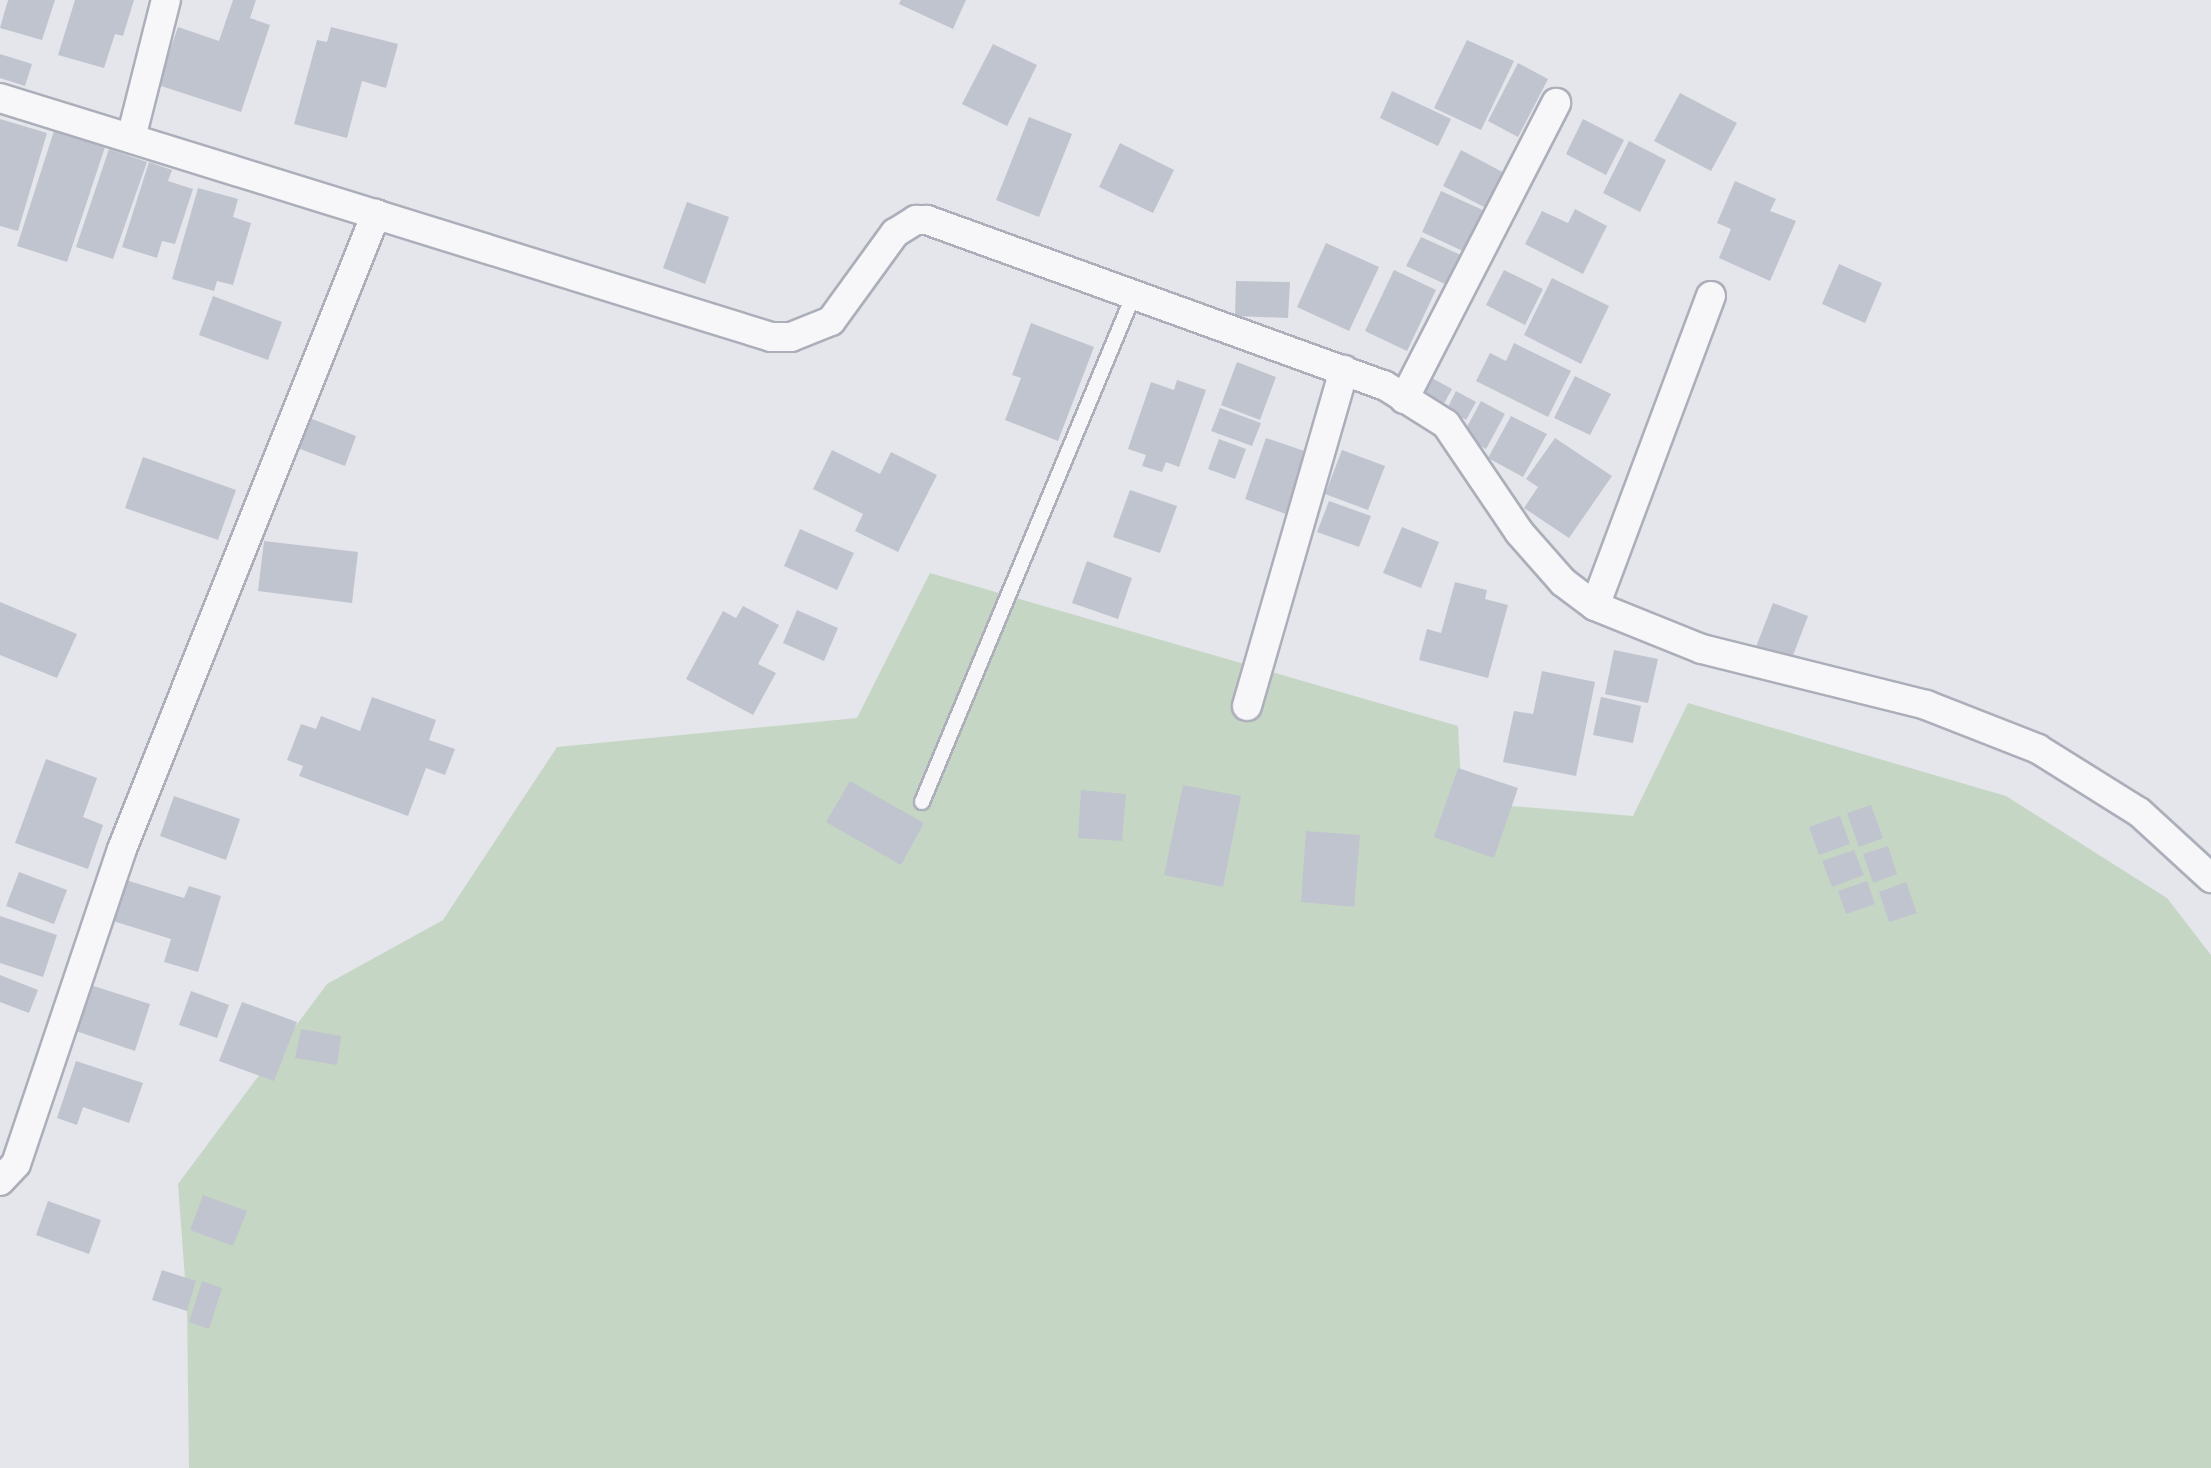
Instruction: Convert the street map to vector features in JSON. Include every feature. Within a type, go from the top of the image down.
[{"type":"street","points":[[131,138],[166,0]]},
{"type":"street","points":[[0,98],[771,337],[791,337],[831,321],[895,233],[916,220],[1134,294],[1344,370],[1404,399],[1446,424],[1519,532],[1563,582],[1595,606],[1702,649],[1926,705],[2038,749],[2139,812],[2211,878]]},
{"type":"street","points":[[1404,399],[1556,103]]},
{"type":"street","points":[[0,1181],[16,1164],[122,849],[376,214]]},
{"type":"street","points":[[1595,606],[1711,296]]},
{"type":"street","points":[[1247,706],[1344,370]]},
{"type":"lane","points":[[922,802],[1134,294]]},
{"type":"green space","points":[[930,573],[1458,726],[1462,802],[1633,816],[1688,703],[2006,796],[2167,898],[2211,955],[2211,1468],[189,1468],[187,1306],[178,1184],[327,984],[443,920],[557,747],[857,718]]},
{"type":"building","points":[[8,0],[55,0],[42,40],[0,28]]},
{"type":"building","points":[[75,0],[134,0],[123,36],[115,34],[104,68],[58,55]]},
{"type":"building","points":[[233,0],[256,0],[250,18],[270,25],[241,112],[158,85],[178,27],[219,41]]},
{"type":"building","points":[[901,0],[966,0],[953,29],[899,4]]},
{"type":"building","points":[[331,27],[398,44],[386,88],[362,81],[347,138],[294,124],[317,40],[327,42]]},
{"type":"building","points":[[1467,40],[1514,61],[1481,130],[1434,108]]},
{"type":"building","points":[[993,44],[1037,65],[1007,126],[962,104]]},
{"type":"building","points":[[0,54],[32,64],[25,86],[0,78]]},
{"type":"building","points":[[1518,63],[1548,79],[1518,137],[1488,121]]},
{"type":"building","points":[[1392,91],[1451,119],[1438,146],[1380,118]]},
{"type":"building","points":[[1680,93],[1737,123],[1711,171],[1654,141]]},
{"type":"building","points":[[1029,117],[1072,134],[1039,217],[996,200]]},
{"type":"building","points":[[0,119],[47,133],[18,231],[0,226]]},
{"type":"building","points":[[1583,119],[1624,140],[1606,175],[1566,154]]},
{"type":"building","points":[[54,131],[105,147],[67,262],[17,246]]},
{"type":"building","points":[[1629,141],[1666,160],[1640,212],[1603,193]]},
{"type":"building","points":[[1120,143],[1174,170],[1153,213],[1099,187]]},
{"type":"building","points":[[109,149],[147,162],[113,259],[76,247]]},
{"type":"building","points":[[1461,150],[1508,175],[1490,210],[1443,186]]},
{"type":"building","points":[[149,162],[172,170],[168,181],[193,189],[175,244],[162,241],[157,258],[122,247]]},
{"type":"building","points":[[1735,181],[1776,199],[1770,211],[1796,221],[1770,281],[1719,258],[1731,229],[1717,223]]},
{"type":"building","points":[[198,188],[238,199],[233,217],[251,223],[233,285],[217,281],[214,291],[172,279]]},
{"type":"building","points":[[1441,191],[1487,212],[1467,253],[1422,232]]},
{"type":"building","points":[[687,202],[729,217],[705,284],[663,268]]},
{"type":"building","points":[[1575,209],[1607,226],[1583,274],[1525,244],[1542,211],[1568,223]]},
{"type":"building","points":[[1421,237],[1461,255],[1447,285],[1406,266]]},
{"type":"building","points":[[1326,243],[1379,267],[1349,331],[1297,307]]},
{"type":"building","points":[[1839,264],[1882,283],[1865,323],[1822,304]]},
{"type":"building","points":[[1394,270],[1436,290],[1407,351],[1365,331]]},
{"type":"building","points":[[1504,270],[1543,289],[1525,325],[1486,305]]},
{"type":"building","points":[[1552,278],[1609,306],[1581,364],[1524,335]]},
{"type":"building","points":[[1236,281],[1290,282],[1288,318],[1235,316]]},
{"type":"building","points":[[213,296],[282,322],[268,360],[199,335]]},
{"type":"building","points":[[1031,323],[1094,347],[1058,441],[1005,420],[1021,378],[1012,375]]},
{"type":"building","points":[[1514,343],[1571,371],[1548,417],[1476,381],[1490,353],[1506,361]]},
{"type":"building","points":[[1237,362],[1276,377],[1260,420],[1221,405]]},
{"type":"building","points":[[1575,376],[1611,394],[1590,435],[1554,418]]},
{"type":"building","points":[[1432,378],[1452,389],[1441,409],[1421,399]]},
{"type":"building","points":[[1177,380],[1206,390],[1179,467],[1166,462],[1162,472],[1142,466],[1146,455],[1128,449],[1151,382],[1174,390]]},
{"type":"building","points":[[1456,391],[1476,402],[1466,420],[1447,409]]},
{"type":"building","points":[[1481,401],[1505,414],[1486,449],[1462,436]]},
{"type":"building","points":[[1220,408],[1261,423],[1252,446],[1211,431]]},
{"type":"building","points":[[1511,416],[1547,434],[1523,477],[1488,458]]},
{"type":"building","points":[[307,417],[356,436],[345,466],[295,447]]},
{"type":"building","points":[[1266,438],[1307,452],[1286,514],[1245,499]]},
{"type":"building","points":[[1555,438],[1612,476],[1569,538],[1524,508],[1538,487],[1526,479]]},
{"type":"building","points":[[1219,439],[1246,449],[1235,479],[1208,469]]},
{"type":"building","points":[[832,450],[880,474],[891,452],[937,475],[898,552],[855,531],[863,514],[813,489]]},
{"type":"building","points":[[1342,450],[1385,466],[1368,510],[1325,494]]},
{"type":"building","points":[[143,457],[236,490],[218,540],[125,508]]},
{"type":"building","points":[[1130,490],[1177,506],[1160,553],[1113,537]]},
{"type":"building","points":[[1329,501],[1371,516],[1359,547],[1317,532]]},
{"type":"building","points":[[1402,527],[1439,542],[1421,588],[1383,573]]},
{"type":"building","points":[[800,529],[854,553],[837,590],[784,566]]},
{"type":"building","points":[[264,541],[358,552],[352,603],[258,591]]},
{"type":"building","points":[[1087,561],[1132,578],[1118,619],[1072,603]]},
{"type":"building","points":[[1455,582],[1487,590],[1485,599],[1508,605],[1488,678],[1419,660],[1427,629],[1441,633]]},
{"type":"building","points":[[0,602],[77,634],[57,678],[0,655]]},
{"type":"building","points":[[1773,603],[1808,616],[1789,666],[1754,652]]},
{"type":"building","points":[[743,606],[779,625],[758,664],[776,673],[753,715],[686,679],[723,611],[736,618]]},
{"type":"building","points":[[797,610],[838,628],[824,661],[783,643]]},
{"type":"building","points":[[1614,650],[1658,659],[1648,703],[1605,694]]},
{"type":"building","points":[[1542,671],[1595,682],[1576,776],[1503,762],[1514,711],[1533,714]]},
{"type":"building","points":[[372,697],[436,720],[429,740],[455,749],[445,775],[426,768],[408,816],[299,776],[303,766],[287,760],[301,724],[316,729],[321,716],[360,731]]},
{"type":"building","points":[[1601,697],[1641,706],[1633,743],[1593,735]]},
{"type":"building","points":[[46,759],[97,778],[83,817],[103,825],[88,869],[15,843]]},
{"type":"building","points":[[1458,768],[1518,788],[1494,858],[1434,837]]},
{"type":"building","points":[[850,781],[924,823],[901,865],[826,822]]},
{"type":"building","points":[[1183,785],[1241,796],[1223,887],[1164,875]]},
{"type":"building","points":[[1081,790],[1126,794],[1122,841],[1078,838]]},
{"type":"building","points":[[174,796],[240,819],[226,860],[160,836]]},
{"type":"building","points":[[1871,805],[1883,838],[1859,847],[1847,813]]},
{"type":"building","points":[[1840,816],[1850,844],[1819,855],[1809,827]]},
{"type":"building","points":[[1306,831],[1360,835],[1354,907],[1301,902]]},
{"type":"building","points":[[1888,846],[1897,874],[1873,883],[1863,854]]},
{"type":"building","points":[[1854,850],[1864,875],[1832,887],[1822,861]]},
{"type":"building","points":[[19,872],[67,890],[54,924],[6,906]]},
{"type":"building","points":[[126,880],[184,898],[189,886],[221,896],[198,972],[164,962],[171,939],[113,921]]},
{"type":"building","points":[[1867,881],[1875,904],[1846,914],[1838,891]]},
{"type":"building","points":[[1906,882],[1917,913],[1889,922],[1879,892]]},
{"type":"building","points":[[0,916],[57,935],[43,977],[0,963]]},
{"type":"building","points":[[0,975],[38,990],[29,1013],[0,1002]]},
{"type":"building","points":[[84,983],[150,1004],[135,1051],[70,1029]]},
{"type":"building","points":[[191,991],[229,1005],[217,1038],[179,1025]]},
{"type":"building","points":[[242,1002],[297,1022],[274,1081],[219,1061]]},
{"type":"building","points":[[301,1029],[341,1036],[337,1065],[295,1058]]},
{"type":"building","points":[[76,1061],[143,1083],[129,1123],[83,1107],[77,1125],[57,1118]]},
{"type":"building","points":[[203,1195],[247,1211],[233,1246],[190,1230]]},
{"type":"building","points":[[48,1201],[101,1220],[89,1254],[36,1235]]},
{"type":"building","points":[[162,1270],[196,1281],[187,1311],[152,1300]]},
{"type":"building","points":[[202,1281],[222,1288],[209,1329],[189,1322]]}]
